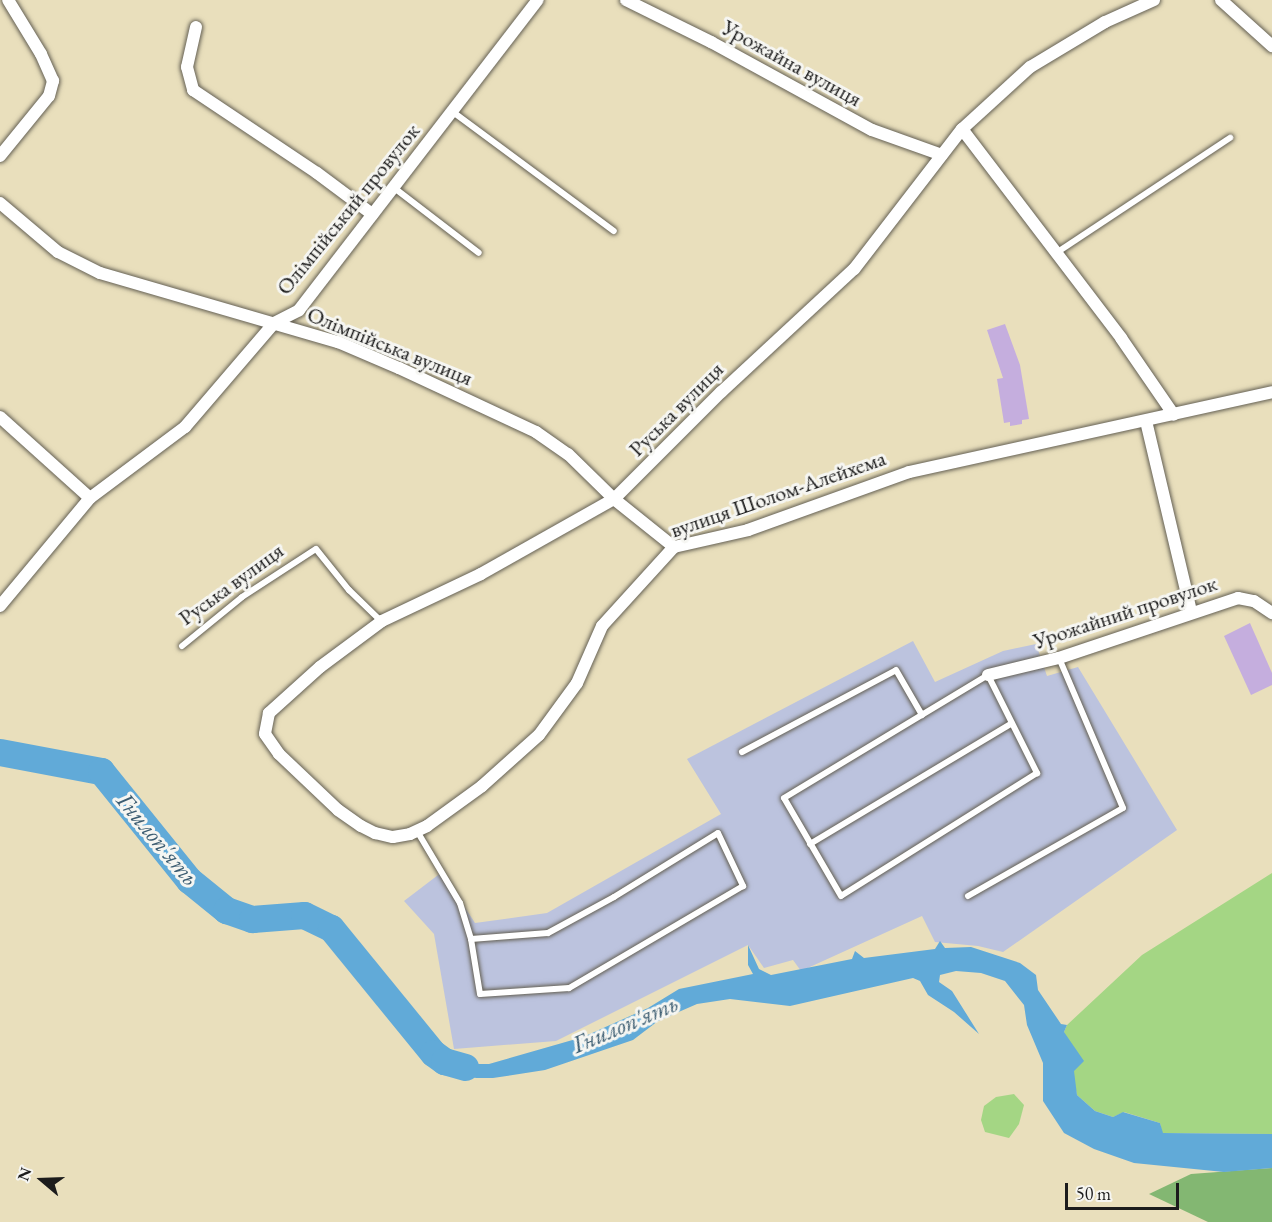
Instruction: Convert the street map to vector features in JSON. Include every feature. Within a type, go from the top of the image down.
[{"type":"street","points":[[0,156],[49,96],[53,81],[41,54],[8,0]]},
{"type":"street","name":"Олімпійський провулок","points":[[0,606],[90,498],[185,428],[274,323],[299,310],[538,0]]},
{"type":"street","name":"Урожайна вулиця","points":[[626,0],[711,42],[872,130],[942,155]]},
{"type":"street","name":"Руська вулиця","points":[[382,621],[481,573],[614,500],[721,392],[854,269],[962,129],[1030,67],[1105,22],[1154,0]]},
{"type":"street","points":[[1221,0],[1272,46]]},
{"type":"street","points":[[196,27],[187,67],[193,90],[317,173],[372,214]]},
{"type":"street","points":[[962,129],[1121,338],[1174,415]]},
{"type":"street","name":"Олімпійська вулиця","points":[[0,203],[58,252],[100,273],[338,342],[536,432],[568,454],[614,500],[674,546]]},
{"type":"street","name":"вулиця Шолом-Алейхема","points":[[382,621],[320,667],[277,705],[269,713],[265,734],[279,754],[338,810],[375,833],[393,837],[417,831],[482,786],[539,735],[577,683],[602,626],[674,546],[748,530],[909,472],[1272,392]]},
{"type":"street","points":[[0,417],[90,498]]},
{"type":"street","points":[[1146,421],[1191,612]]},
{"type":"street","name":"Урожайний провулок","points":[[988,675],[1059,658],[1238,598],[1254,601],[1272,613]]},
{"type":"lane","points":[[453,112],[614,231]]},
{"type":"lane","points":[[1056,254],[1230,138]]},
{"type":"lane","points":[[393,187],[479,253]]},
{"type":"lane","name":"Руська вулиця","points":[[182,646],[242,597],[316,549],[349,590],[382,621]]},
{"type":"lane","points":[[968,896],[1123,808],[1059,658]]},
{"type":"lane","points":[[742,752],[896,670],[922,715]]},
{"type":"lane","points":[[988,675],[1037,773],[841,896],[784,798],[922,715],[988,675]]},
{"type":"lane","points":[[810,844],[1012,723]]},
{"type":"lane","points":[[417,831],[460,903],[471,939],[480,994],[569,988],[743,886],[718,833],[614,897],[548,933],[471,939]]},
{"type":"shaded area","points":[[913,641],[935,682],[1003,651],[1036,644],[1047,676],[1078,667],[1177,830],[1003,952],[978,946],[935,942],[922,916],[801,971],[793,960],[764,968],[748,945],[556,1041],[454,1049],[434,934],[404,901],[442,872],[475,923],[547,913],[721,814],[687,759]]},
{"type":"green space","points":[[1272,873],[1272,1134],[1162,1133],[1160,1123],[1124,1112],[1113,1117],[1095,1111],[1077,1095],[1064,1032],[1067,1025],[1142,955]]},
{"type":"green space","points":[[1014,1094],[1024,1105],[1019,1124],[1009,1138],[985,1132],[981,1120],[984,1106],[996,1097]]},
{"type":"green space","points":[[1272,1168],[1272,1222],[1208,1222],[1149,1194],[1191,1174]]},
{"type":"water","points":[[940,941],[945,948],[971,947],[1020,963],[1036,975],[1038,990],[1061,1024],[1067,1025],[1064,1032],[1084,1061],[1074,1071],[1077,1095],[1095,1111],[1113,1117],[1123,1112],[1160,1123],[1163,1133],[1272,1134],[1272,1168],[1224,1172],[1134,1163],[1094,1149],[1064,1133],[1043,1101],[1043,1063],[1027,1025],[1024,1005],[1005,981],[981,973],[956,971],[940,975],[939,982],[952,991],[979,1034],[954,1012],[928,995],[920,981],[913,978],[790,1006],[730,999],[697,1004],[658,1021],[633,1040],[545,1070],[493,1078],[476,1078],[457,1073],[444,1065],[433,1053],[472,1064],[489,1064],[583,1037],[648,1008],[679,989],[753,974],[748,965],[748,945],[759,969],[771,975],[852,959],[855,951],[864,958],[935,949]]},
{"type":"building","points":[[1005,324],[1020,365],[1029,419],[1022,420],[1022,424],[1010,426],[1010,422],[1004,423],[997,379],[1003,378],[987,330]]},
{"type":"building","points":[[1250,623],[1272,673],[1272,685],[1251,695],[1224,636]]},
{"type":"waterway","name":"Гнилоп'ять","points":[[0,752],[101,771],[189,880],[226,910],[252,919],[304,915],[331,928],[433,1053],[444,1061],[465,1067]]}]
